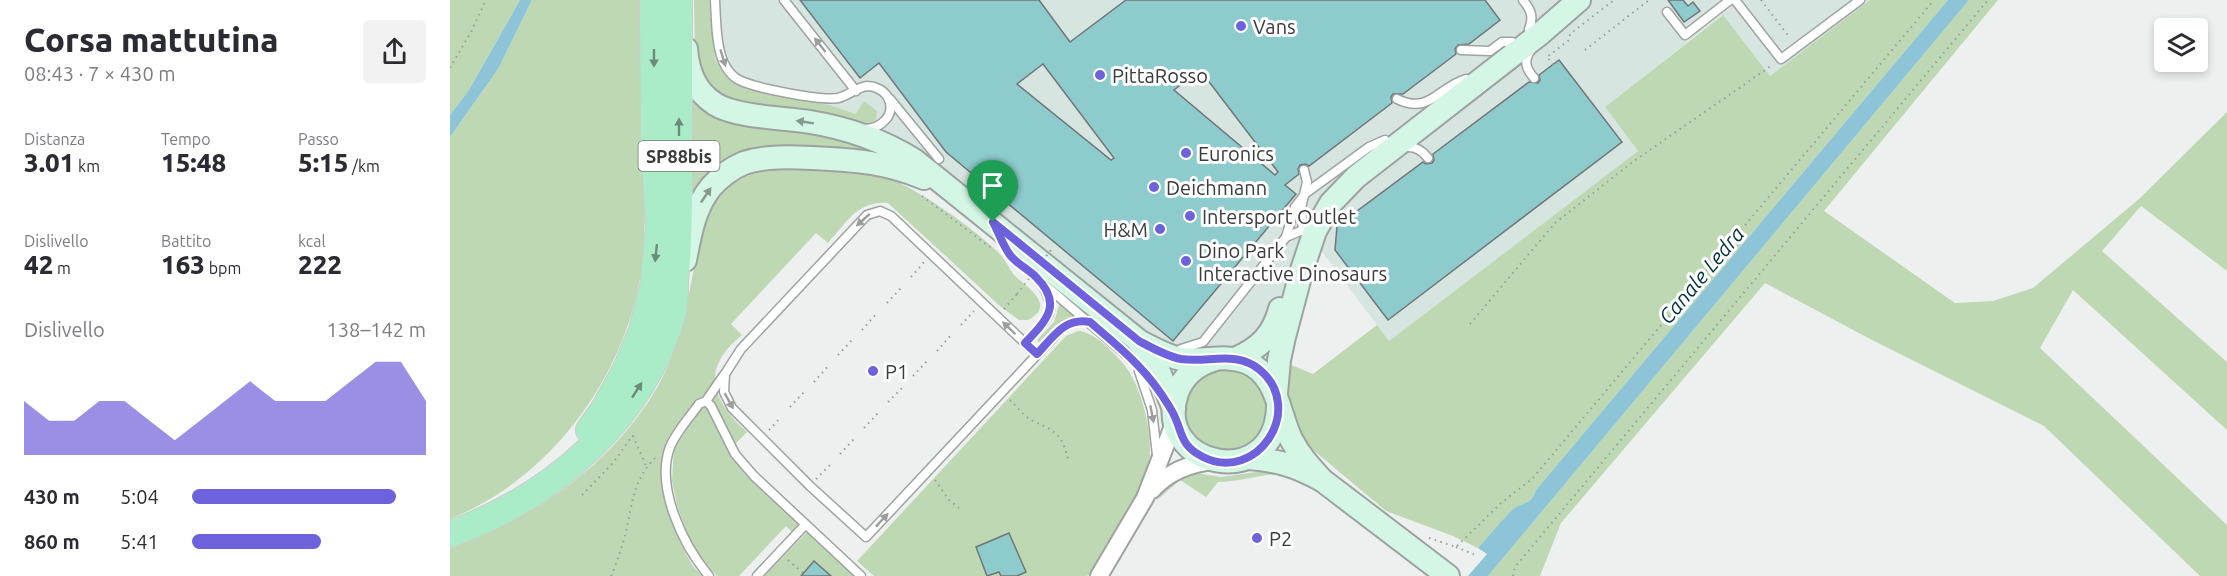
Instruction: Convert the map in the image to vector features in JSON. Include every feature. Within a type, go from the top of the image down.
[{"type":"main road","name":"SP88bis","points":[[519,501],[557,466],[584,436],[604,408],[626,369],[642,330],[653,287],[659,225],[654,146],[653,0]]},
{"type":"main road","name":"SP88bis","points":[[450,534],[486,520],[568,469],[607,432],[643,381],[673,311],[679,234],[679,0]]},
{"type":"street","points":[[684,0],[688,70],[699,90],[708,99],[717,106],[732,111],[833,127],[856,133],[901,152],[927,168],[993,222],[1159,372],[1185,442],[1193,451],[1215,461]]},
{"type":"street","points":[[1099,575],[1145,498],[1158,467],[1174,415],[1179,388],[1191,371],[1209,361],[1228,358],[1257,348],[1270,334],[1276,322],[1292,261],[1294,234],[1327,186],[1520,35],[1570,4]]},
{"type":"street","points":[[1248,458],[1271,437],[1276,428],[1279,360],[1284,337],[1315,231],[1331,203],[1356,177],[1570,4]]},
{"type":"street","points":[[673,311],[698,209],[710,188],[743,164],[776,158],[864,160],[892,166],[951,189]]},
{"type":"street","points":[[1137,352],[1162,353],[1181,359],[1228,358],[1253,365],[1267,377],[1297,450],[1322,480]]},
{"type":"street","points":[[1145,498],[1157,484],[1181,468],[1200,462],[1232,462],[1248,458],[1279,461],[1300,468],[1322,480],[1448,576]]},
{"type":"lane","points":[[715,0],[722,59],[734,77],[745,82],[820,98],[838,98],[865,87],[873,87],[886,95],[939,159]]},
{"type":"lane","points":[[784,0],[856,91]]},
{"type":"lane","points":[[1461,50],[1490,51],[1502,42],[1520,35],[1532,18],[1523,0]]},
{"type":"lane","points":[[1667,12],[1685,35],[1732,0],[1781,59],[1860,0]]},
{"type":"lane","points":[[1534,78],[1527,69],[1527,56],[1535,46],[1559,27],[1570,4]]},
{"type":"lane","points":[[1397,99],[1410,105],[1425,103],[1456,82],[1466,79]]},
{"type":"lane","points":[[833,127],[871,129],[880,126],[888,118],[890,111],[886,95]]},
{"type":"lane","points":[[1294,234],[1295,207],[1306,193],[1376,142],[1385,140]]},
{"type":"lane","points":[[1356,177],[1389,154],[1405,147],[1418,148],[1428,158]]},
{"type":"lane","points":[[1181,349],[1203,342],[1294,234],[1308,182],[1304,170]]},
{"type":"lane","points":[[709,576],[685,542],[672,507],[668,478],[671,445],[699,404],[706,401],[741,349],[867,215],[880,211],[885,212],[1037,354]]},
{"type":"lane","points":[[993,222],[1010,255],[1090,322],[1137,352],[1152,410],[1158,467]]},
{"type":"lane","points":[[1025,343],[1045,322],[1051,307],[1047,291],[1036,277]]},
{"type":"lane","points":[[725,374],[724,392],[732,408],[810,486],[866,537],[1064,326],[1081,320],[1090,322]]},
{"type":"lane","points":[[706,401],[711,406],[735,454],[754,476],[861,576]]},
{"type":"lane","points":[[757,576],[805,525]]},
{"type":"path","points":[[450,68],[486,0]]},
{"type":"path","points":[[1553,65],[1547,57],[1569,40],[1570,34],[1614,0]]},
{"type":"path","points":[[1585,50],[1649,0]]},
{"type":"path","points":[[1761,0],[1797,47]]},
{"type":"path","points":[[1456,547],[1501,503],[1532,479],[1934,0]]},
{"type":"path","points":[[1513,576],[1515,567],[1988,0]]},
{"type":"path","points":[[1470,324],[1555,223],[1635,161],[1781,59]]},
{"type":"path","points":[[919,193],[1000,254],[1010,255]]},
{"type":"path","points":[[1013,295],[1012,300],[1055,245]]},
{"type":"path","points":[[911,277],[926,261]]},
{"type":"path","points":[[886,303],[902,287]]},
{"type":"path","points":[[961,325],[976,309]]},
{"type":"path","points":[[862,330],[877,313]]},
{"type":"path","points":[[937,351],[952,334]]},
{"type":"path","points":[[838,355],[853,339]]},
{"type":"path","points":[[913,376],[928,360]]},
{"type":"path","points":[[814,382],[829,365]]},
{"type":"path","points":[[888,402],[904,386]]},
{"type":"path","points":[[790,407],[805,391]]},
{"type":"path","points":[[1001,392],[1026,416],[1053,430],[1065,449],[1069,462]]},
{"type":"path","points":[[864,428],[879,412]]},
{"type":"path","points":[[766,434],[781,417]]},
{"type":"path","points":[[630,430],[646,466]]},
{"type":"path","points":[[582,495],[613,463],[633,435]]},
{"type":"path","points":[[840,454],[855,438]]},
{"type":"path","points":[[611,576],[625,534],[633,493],[639,477],[646,466],[671,445]]},
{"type":"path","points":[[815,480],[831,464]]},
{"type":"path","points":[[926,472],[949,500],[959,507]]},
{"type":"path","points":[[1422,536],[1478,556]]},
{"type":"path","points":[[779,552],[803,573]]},
{"type":"shaded area","points":[[694,0],[1870,0],[1770,76],[1722,15],[1605,107],[1638,151],[1389,341],[1319,248],[1289,364],[1288,392],[1272,366],[1257,354],[1167,350],[975,196],[729,101]]},
{"type":"green space","points":[[450,0],[520,0],[469,90],[450,115]]},
{"type":"green space","points":[[532,0],[642,0],[645,213],[642,265],[634,306],[620,345],[602,382],[579,418],[552,449],[521,477],[487,501],[450,519],[450,137],[498,69]]},
{"type":"green space","points":[[694,0],[709,0],[715,59],[730,80],[746,89],[829,105],[856,114],[864,101],[877,111],[876,120],[867,126],[729,101],[710,87],[695,60]]},
{"type":"green space","points":[[1870,0],[1948,0],[1536,490],[1531,499],[1511,511],[1478,548],[1453,536],[1386,511],[1306,444],[1292,414],[1288,392],[1289,364],[1313,374],[1377,325],[1389,341],[1638,151],[1605,107],[1723,15],[1770,76]]},
{"type":"green space","points":[[1969,0],[1998,0],[1824,211],[1955,303],[1993,301],[2033,288],[2139,199],[2227,112],[2227,271],[2141,206],[2102,251],[2227,362],[2227,430],[2073,290],[2040,348],[2227,525],[2227,576],[2200,576],[2044,426],[1872,340],[1765,283],[1561,523],[1540,576],[1488,576]]},
{"type":"green space","points":[[687,85],[889,153],[767,151],[687,214]]},
{"type":"green space","points":[[789,168],[836,168],[871,172],[895,181],[927,198],[959,220],[999,253],[1015,276],[1037,296],[1040,308],[1028,320],[1019,320],[1001,307],[888,203],[868,205],[854,214],[828,243],[816,233],[731,324],[742,335],[727,349],[717,366],[716,387],[724,407],[747,432],[733,446],[705,397],[667,445],[664,485],[668,510],[681,544],[692,565],[702,576],[450,576],[450,548],[481,536],[541,504],[569,485],[618,440],[639,414],[665,373],[680,331],[700,232],[709,209],[724,191],[739,180],[760,172]]},
{"type":"green space","points":[[1060,302],[1078,317],[1061,322],[1040,344],[1037,340],[1054,322]]},
{"type":"green space","points":[[1078,331],[1089,334],[1100,341],[1128,370],[1142,401],[1150,441],[1149,462],[1141,488],[1094,573],[1086,576],[874,576],[857,561],[1066,336]]},
{"type":"green space","points":[[1225,370],[1241,373],[1254,382],[1263,395],[1266,411],[1263,427],[1254,440],[1241,449],[1225,452],[1209,449],[1196,440],[1187,427],[1184,411],[1187,395],[1196,382],[1209,373]]},
{"type":"green space","points":[[705,403],[734,456],[801,525],[793,533],[786,526],[739,576],[717,576],[697,554],[678,509],[672,481],[674,445]]},
{"type":"green space","points":[[1269,470],[1281,474],[1218,482],[1206,497],[1180,480],[1156,501],[1173,481],[1187,475],[1196,473],[1222,477]]},
{"type":"green space","points":[[807,532],[857,576],[764,576]]},
{"type":"water","points":[[520,0],[532,0],[498,69],[450,137],[450,115],[469,90]]},
{"type":"water","points":[[1948,0],[1969,0],[1488,576],[1468,576],[1487,554],[1478,548],[1511,511],[1531,499],[1536,490]]},
{"type":"building","points":[[800,0],[1039,0],[1070,42],[1126,0],[1485,0],[1500,20],[1469,44],[1458,45],[1455,49],[1456,54],[1403,94],[1393,94],[1392,103],[1309,166],[1300,165],[1299,174],[1285,185],[1296,194],[1173,341],[946,152],[879,63],[860,78]],"holes":[[[1043,64],[1114,158],[1111,160],[1017,84]],[[1200,70],[1278,172],[1275,175],[1174,90]]]},
{"type":"building","points":[[1668,0],[1683,0],[1688,6],[1693,2],[1700,11],[1684,22]]},
{"type":"building","points":[[1559,60],[1622,142],[1388,320],[1335,250],[1337,226],[1423,162],[1432,163],[1433,154],[1529,82],[1538,83],[1539,75]]},
{"type":"building","points":[[1009,533],[1026,572],[1017,576],[1001,576],[999,572],[987,576],[976,547]]},
{"type":"building","points":[[814,561],[831,576],[801,576]]},
{"type":"place","name":"Vans","points":[[1241,26]]},
{"type":"place","name":"PittaRosso","points":[[1100,75]]},
{"type":"place","name":"Euronics","points":[[1186,153]]},
{"type":"place","name":"Deichmann","points":[[1154,187]]},
{"type":"place","name":"Intersport Outlet","points":[[1190,216]]},
{"type":"place","name":"H&M","points":[[1160,229]]},
{"type":"place","name":"Dino Park Interactive Dinosaurs","points":[[1186,261]]},
{"type":"place","name":"P1","points":[[873,371]]},
{"type":"place","name":"P2","points":[[1257,538]]},
{"type":"route","points":[[993,222],[1139,341],[1162,353],[1181,359],[1235,359],[1260,370],[1276,393],[1278,407],[1276,428],[1265,445],[1248,458],[1232,462],[1215,461],[1193,451],[1179,432],[1174,415],[1151,380],[1136,363],[1090,322],[1081,320],[1064,326],[1037,354],[1025,343],[1045,322],[1051,307],[1050,298],[1036,277],[1010,255],[993,222]]},
{"type":"water label","name":"Canale Ledra","points":[[1701,275]]}]
